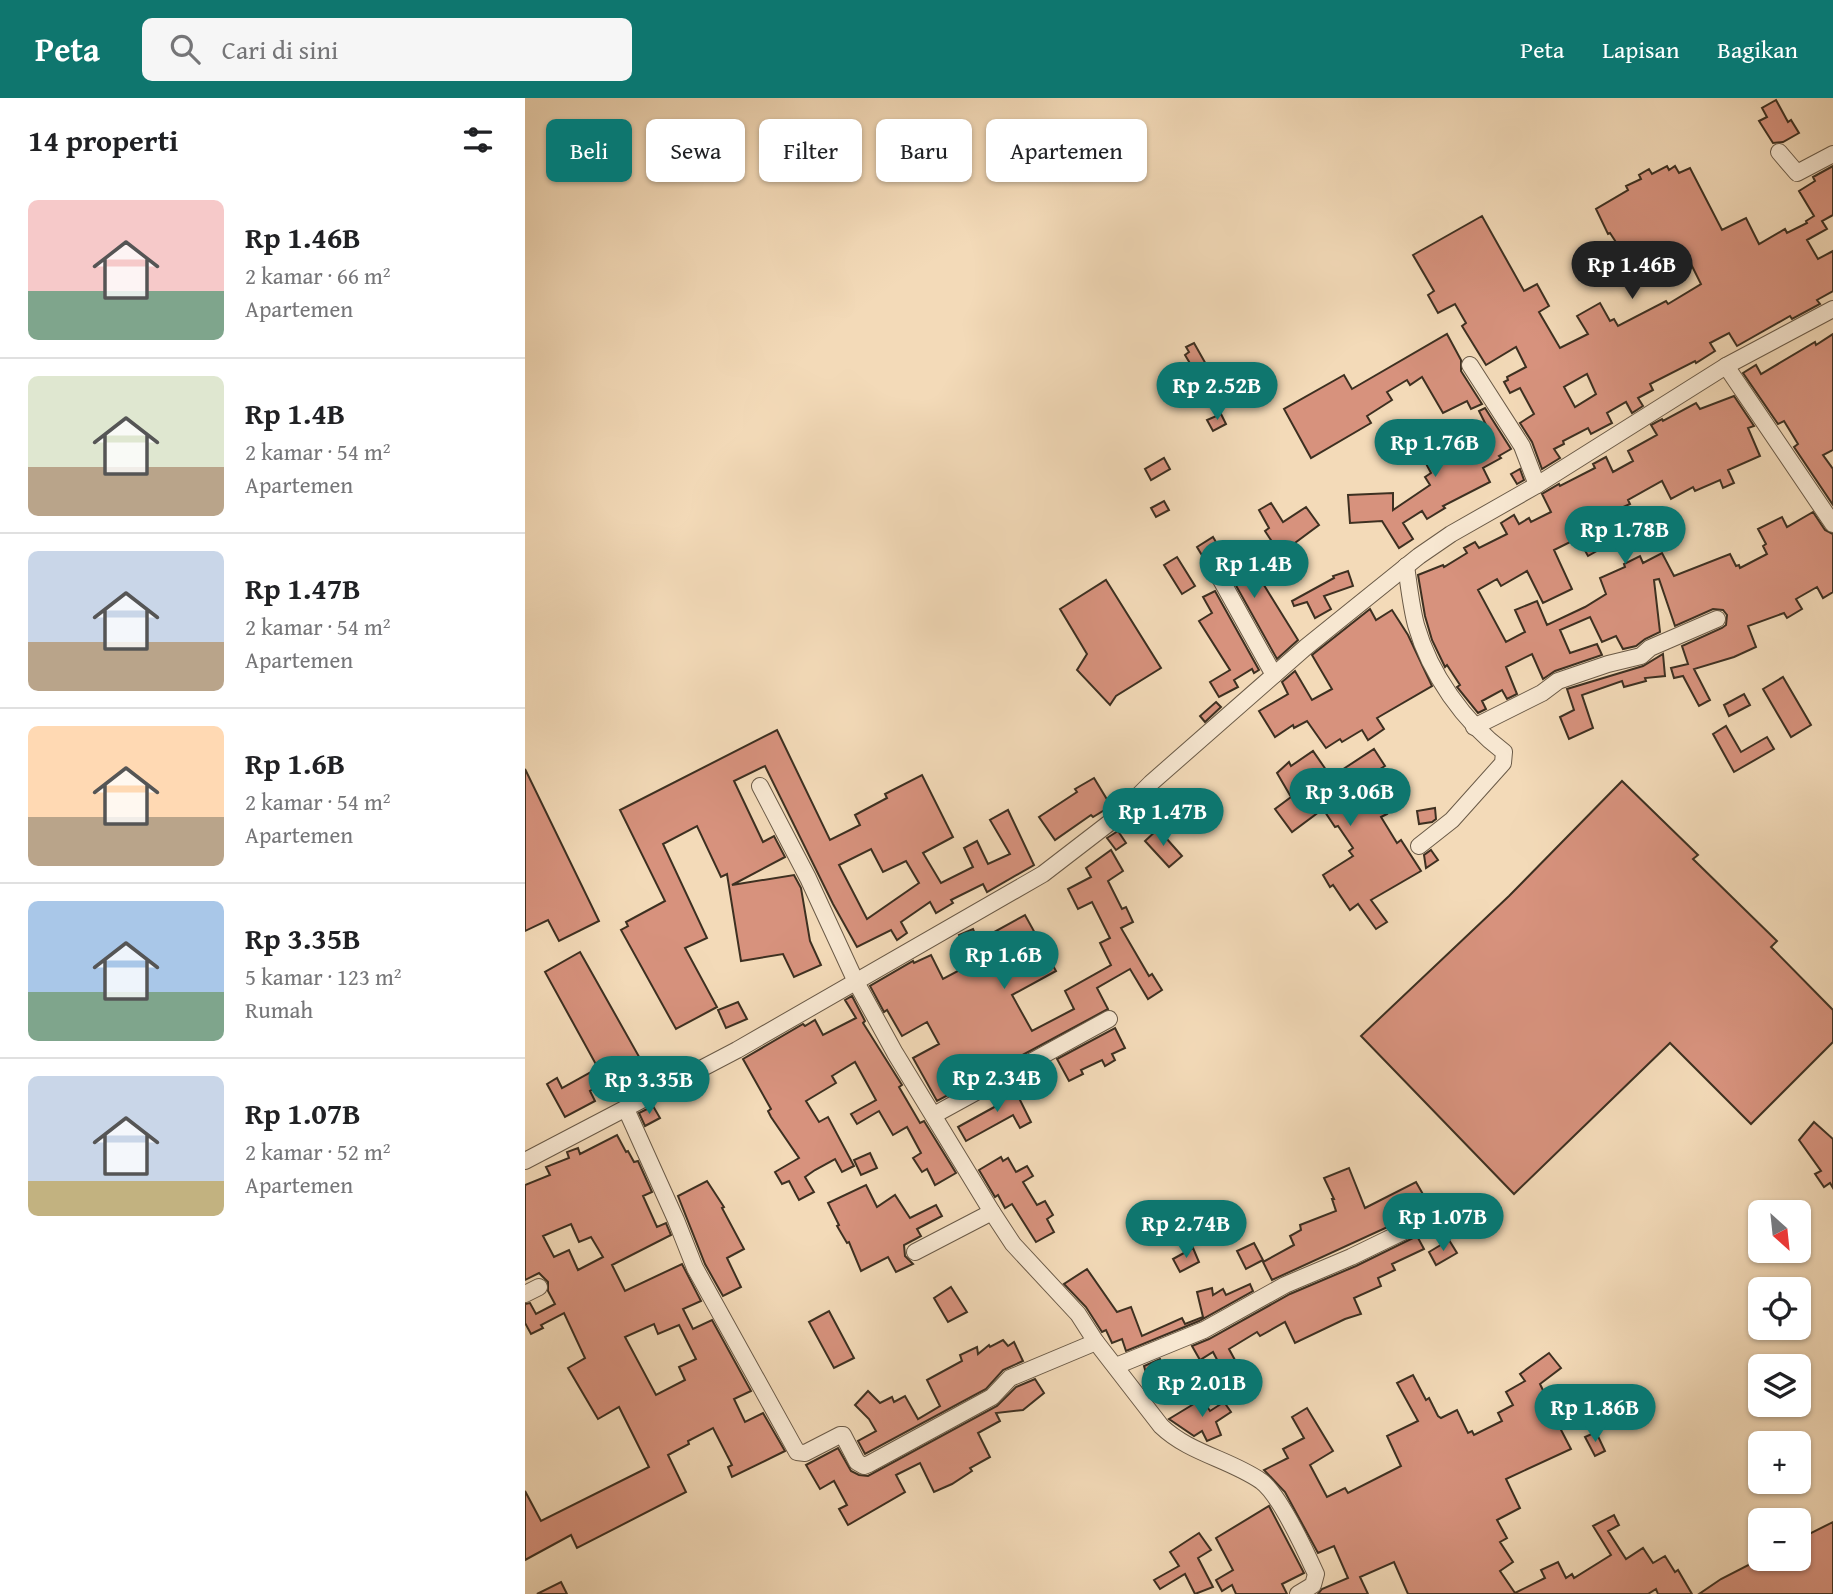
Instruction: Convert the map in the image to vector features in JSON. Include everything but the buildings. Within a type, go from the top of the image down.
[{"type":"street","points":[[1779,152],[1797,173],[1833,154]]},
{"type":"street","points":[[525,1161],[626,1109],[856,982],[1043,874],[1117,817],[1151,783],[1274,675],[1406,566],[1451,534],[1537,485],[1726,366],[1833,309]]},
{"type":"street","points":[[1470,365],[1522,446],[1537,485]]},
{"type":"street","points":[[1726,366],[1833,524]]},
{"type":"street","points":[[1406,566],[1415,623],[1434,669],[1474,727],[1504,752],[1503,762],[1452,820],[1419,846]]},
{"type":"street","points":[[1220,578],[1274,675]]},
{"type":"street","points":[[1474,727],[1542,693],[1558,681],[1641,656],[1650,648],[1717,619]]},
{"type":"street","points":[[760,786],[808,878],[856,982],[895,1053],[1013,1244],[1063,1296],[1161,1426],[1173,1438],[1249,1474],[1263,1483],[1276,1498],[1316,1574],[1313,1585],[1298,1594]]},
{"type":"street","points":[[934,1115],[1109,1019]]},
{"type":"street","points":[[626,1109],[695,1268],[797,1452],[805,1453],[843,1435],[857,1462],[864,1466],[869,1465],[992,1397],[1010,1378],[1096,1342]]},
{"type":"street","points":[[915,1252],[992,1212]]},
{"type":"street","points":[[1116,1366],[1204,1330],[1285,1285],[1423,1222]]}]
